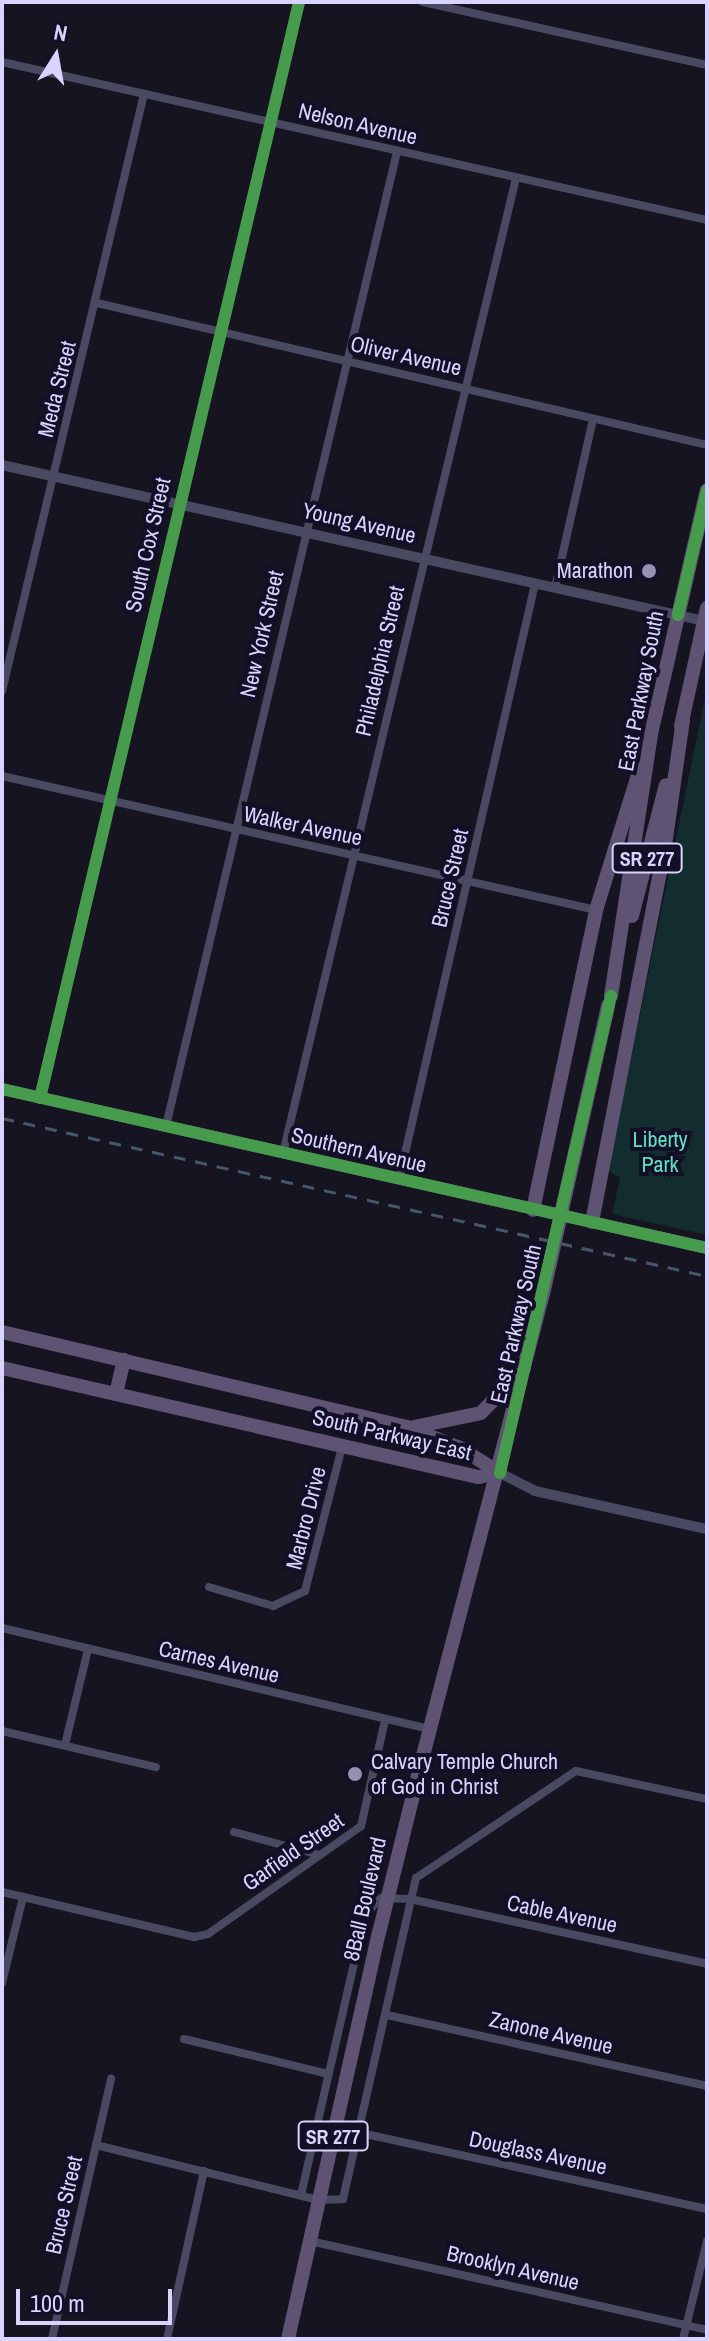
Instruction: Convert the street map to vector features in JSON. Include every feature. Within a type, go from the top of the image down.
[{"type":"main road","name":"East Parkway South","points":[[609,1001],[651,734],[707,490]]},
{"type":"main road","name":"East Parkway South","points":[[500,1473],[529,1361],[609,1001],[683,720],[706,617]]},
{"type":"main road","points":[[592,1222],[664,852],[683,720]]},
{"type":"main road","points":[[533,1210],[596,910],[651,734]]},
{"type":"main road","name":"Southern Avenue","points":[[2,1089],[707,1248]]},
{"type":"main road","name":"South Parkway East","points":[[2,1332],[407,1427],[460,1448],[500,1473]]},
{"type":"main road","points":[[116,1394],[124,1360]]},
{"type":"main road","points":[[407,1427],[459,1421],[481,1413],[529,1361]]},
{"type":"main road","name":"South Parkway East","points":[[2,1368],[479,1477],[500,1473]]},
{"type":"main road","name":"8Ball Boulevard","points":[[288,2339],[428,1729],[481,1524],[500,1473]]},
{"type":"street","name":"South Cox Street","points":[[40,1098],[108,799],[299,2]]},
{"type":"street","points":[[423,2],[707,65]]},
{"type":"street","name":"Nelson Avenue","points":[[2,62],[707,220]]},
{"type":"street","name":"Meda Street","points":[[2,691],[97,303],[144,94]]},
{"type":"street","name":"New York Street","points":[[166,1126],[304,531],[397,152]]},
{"type":"street","name":"Philadelphia Street","points":[[283,1153],[422,558],[516,178]]},
{"type":"street","name":"Oliver Avenue","points":[[97,303],[707,445]]},
{"type":"street","points":[[555,588],[593,419]]},
{"type":"street","name":"Young Avenue","points":[[2,465],[678,615],[706,617]]},
{"type":"street","name":"Bruce Street","points":[[399,1180],[535,584]]},
{"type":"street","name":"Walker Avenue","points":[[2,776],[596,910]]},
{"type":"street","name":"Marbro Drive","points":[[209,1587],[273,1606],[305,1591],[342,1447]]},
{"type":"street","points":[[500,1473],[535,1491],[707,1529]]},
{"type":"street","name":"Carnes Avenue","points":[[2,1628],[428,1729]]},
{"type":"street","points":[[65,1745],[88,1649]]},
{"type":"street","name":"Garfield Street","points":[[23,1897],[194,1937],[208,1934],[361,1826],[385,1720]]},
{"type":"street","points":[[2,1731],[156,1767]]},
{"type":"street","points":[[96,2145],[319,2200],[343,2199],[361,2133],[416,1878],[576,1771],[707,1799]]},
{"type":"street","points":[[234,1832],[320,1855]]},
{"type":"street","points":[[2,1892],[23,1897],[2,1983]]},
{"type":"street","points":[[301,2195],[365,1915],[381,1898],[410,1899]]},
{"type":"street","name":"Cable Avenue","points":[[410,1899],[707,1964]]},
{"type":"street","name":"Zanone Avenue","points":[[387,2015],[707,2086]]},
{"type":"street","points":[[184,2039],[329,2074]]},
{"type":"street","name":"Bruce Street","points":[[52,2339],[111,2079]]},
{"type":"street","name":"Douglass Avenue","points":[[361,2133],[707,2209]]},
{"type":"street","points":[[167,2339],[204,2171]]},
{"type":"street","name":"Brooklyn Avenue","points":[[310,2241],[707,2330]]},
{"type":"street","points":[[683,2339],[707,2241]]},
{"type":"green space","name":"Liberty Park","points":[[707,688],[707,1235],[612,1214],[620,1178],[608,1170]]},
{"type":"railway","points":[[2,1118],[707,1276]]},
{"type":"cycle path","points":[[40,1098],[299,2]]},
{"type":"cycle path","points":[[678,615],[707,490]]},
{"type":"cycle path","points":[[500,1473],[611,996]]},
{"type":"cycle path","points":[[2,1089],[707,1248]]},
{"type":"place","name":"Marathon","points":[[649,571]]},
{"type":"place","name":"Calvary Temple Church of God in Christ","points":[[355,1774]]}]
